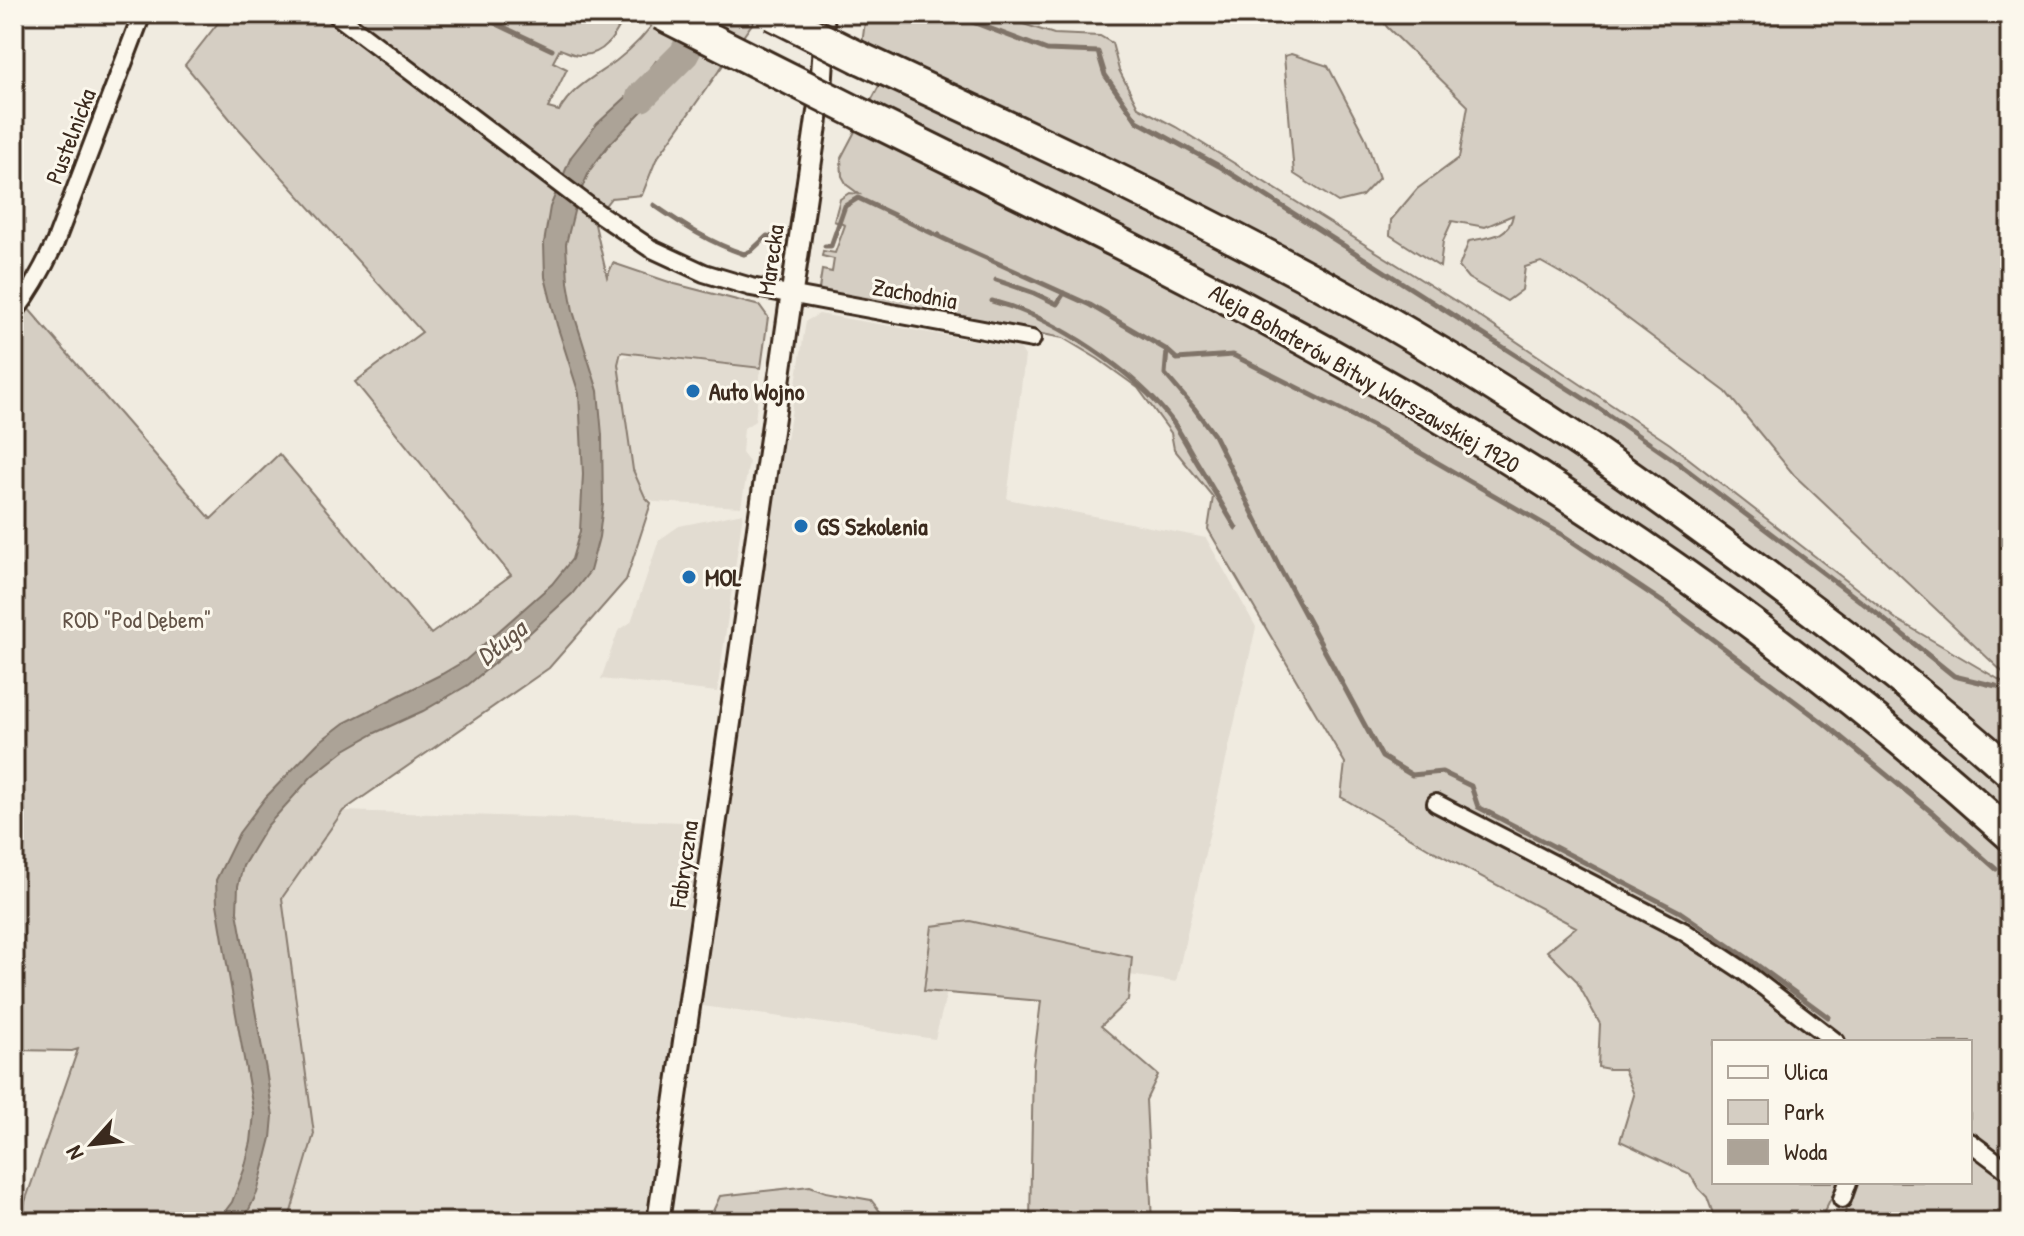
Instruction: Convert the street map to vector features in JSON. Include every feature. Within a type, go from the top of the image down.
[{"type":"highway","name":"Aleja Bohaterów Bitwy Warszawskiej 1920","points":[[661,14],[1102,232],[1384,384],[1528,471],[1673,568],[1778,644],[1868,714],[2010,835]]},
{"type":"highway","points":[[772,14],[1119,179],[1303,274],[1492,386],[1588,447],[1797,598],[1894,674],[2010,772]]},
{"type":"street","name":"Pustelnicka","points":[[14,313],[42,273],[55,243],[142,14]]},
{"type":"street","name":"Zachodnia","points":[[335,14],[598,213],[650,248],[704,273],[751,287],[1032,339]]},
{"type":"street","name":"Marecka","points":[[759,513],[821,91],[823,14]]},
{"type":"street","name":"Fabryczna","points":[[658,1222],[759,513]]},
{"type":"street","points":[[1436,803],[1683,931],[1742,970],[1833,1040]]},
{"type":"street","points":[[1972,1144],[2010,1172]]},
{"type":"street","points":[[1842,1199],[1847,1184]]},
{"type":"shaded area","points":[[819,314],[1020,348],[1025,356],[1007,499],[1206,538],[1256,627],[1176,982],[958,949],[935,1039],[689,1004],[658,1222],[288,1222],[314,1133],[282,898],[343,811],[715,823],[770,437],[787,439],[806,321]]},
{"type":"shaded area","points":[[630,354],[761,368],[755,421],[744,428],[742,453],[749,462],[741,507],[656,502],[645,497],[633,471],[618,364],[620,359]]},
{"type":"shaded area","points":[[743,513],[717,692],[601,679],[618,631],[631,622],[659,540],[679,526]]},
{"type":"green space","name":"ROD \"Pod Dębem\"","points":[[225,14],[626,14],[614,36],[596,52],[577,55],[560,49],[553,62],[567,69],[548,108],[559,111],[577,89],[634,45],[660,14],[759,14],[656,160],[642,195],[611,198],[594,220],[607,277],[613,263],[675,284],[760,306],[768,317],[761,368],[621,352],[618,364],[633,470],[651,503],[626,580],[549,668],[343,811],[282,898],[314,1134],[288,1222],[18,1222],[78,1049],[14,1050],[14,292],[211,519],[279,454],[431,634],[511,575],[355,382],[422,332],[185,65]]},
{"type":"green space","points":[[866,14],[993,14],[1054,34],[1100,36],[1112,43],[1119,70],[1138,107],[1176,127],[1465,307],[1670,444],[1896,619],[2010,686],[2010,1222],[1844,1222],[1847,1201],[1832,1196],[1821,1222],[1716,1222],[1707,1197],[1690,1174],[1620,1141],[1634,1095],[1624,1069],[1598,1067],[1600,1024],[1576,980],[1547,951],[1576,927],[1433,851],[1341,797],[1345,763],[1208,529],[1213,497],[1174,449],[1171,433],[1138,388],[1063,338],[819,289],[822,270],[832,272],[834,259],[822,256],[823,251],[835,253],[845,225],[834,221],[840,199],[849,193],[859,194],[847,185],[842,176],[841,158],[880,84],[858,74]]},
{"type":"green space","points":[[1378,14],[2010,14],[2010,679],[1794,475],[1726,392],[1587,288],[1541,262],[1525,267],[1522,290],[1507,301],[1468,278],[1459,267],[1469,241],[1502,232],[1511,223],[1513,215],[1485,227],[1452,221],[1443,241],[1440,267],[1390,235],[1391,220],[1417,189],[1459,158],[1468,106],[1387,27]]},
{"type":"green space","points":[[1291,54],[1328,66],[1365,137],[1379,178],[1362,196],[1338,202],[1294,174],[1284,56]]},
{"type":"green space","points":[[970,921],[1132,957],[1128,1000],[1101,1026],[1158,1075],[1146,1100],[1152,1222],[1030,1222],[1033,1066],[1041,1001],[924,991],[932,926]]},
{"type":"green space","points":[[810,1186],[871,1200],[882,1214],[883,1222],[708,1222],[720,1196]]},
{"type":"green space","points":[[1245,1213],[1305,1218],[1311,1222],[1166,1222]]},
{"type":"water","points":[[656,61],[680,72],[608,146],[590,170],[577,199],[566,244],[573,311],[598,391],[602,435],[603,504],[590,571],[572,594],[468,685],[345,750],[312,776],[267,826],[243,866],[237,912],[273,1116],[271,1138],[257,1193],[243,1222],[217,1222],[232,1202],[244,1170],[254,1114],[217,904],[216,880],[239,833],[266,797],[318,743],[344,723],[466,660],[552,584],[572,559],[580,531],[583,474],[579,394],[545,277],[544,243],[550,207],[571,157],[597,124],[636,88]]},
{"type":"waterway","points":[[476,14],[552,50]]},
{"type":"waterway","name":"Długa","points":[[641,97],[684,54],[705,14]]},
{"type":"waterway","points":[[954,15],[1047,50],[1098,52],[1105,75],[1137,121],[1219,166],[1597,407],[1678,463],[1954,676],[1996,686]]},
{"type":"waterway","points":[[825,246],[831,246],[845,206],[858,198],[938,236]]},
{"type":"waterway","points":[[654,205],[708,239],[744,254],[767,236],[778,238]]},
{"type":"waterway","points":[[939,235],[1090,305],[1167,350],[1165,374],[1214,435],[1281,570],[1382,757],[1412,775],[1442,772],[1471,786],[1478,807],[1680,912],[1828,1017]]},
{"type":"waterway","points":[[996,280],[1057,304],[1064,293]]},
{"type":"waterway","points":[[992,301],[1041,319],[1066,333],[1092,348],[1137,384],[1173,422],[1236,528]]},
{"type":"waterway","points":[[1167,350],[1177,359],[1233,355],[1379,429],[1561,534],[1667,605],[1825,724],[1996,869]]},
{"type":"place","name":"Auto Wojno","points":[[693,391]]},
{"type":"place","name":"GS Szkolenia","points":[[801,526]]},
{"type":"place","name":"MOL","points":[[689,577]]}]
